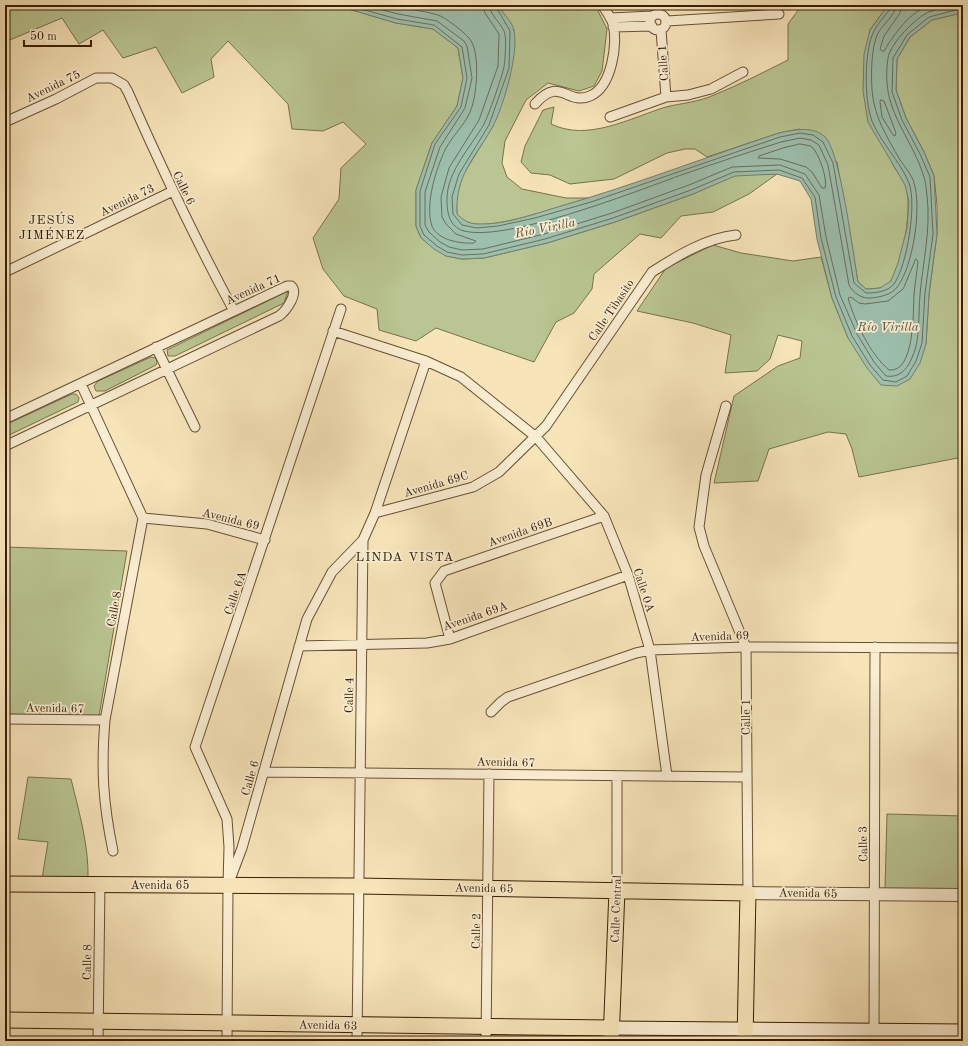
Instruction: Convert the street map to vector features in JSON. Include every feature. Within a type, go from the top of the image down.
[{"type":"main road","name":"Avenida 65","points":[[5,884],[359,886],[748,893]]},
{"type":"main road","name":"Calle Central","points":[[612,1034],[616,890]]},
{"type":"main road","name":"Calle 1","points":[[745,1035],[748,893]]},
{"type":"main road","name":"Avenida 63","points":[[5,1020],[357,1025],[486,1034],[874,1036],[963,1032]]},
{"type":"street","points":[[535,104],[542,96],[552,91],[562,92],[581,98],[591,96],[597,92],[605,81],[614,57],[613,27],[610,18],[602,5]]},
{"type":"street","points":[[610,18],[654,12],[664,16],[667,21]]},
{"type":"street","points":[[652,26],[650,21],[654,12]]},
{"type":"street","points":[[667,21],[780,14]]},
{"type":"street","points":[[613,27],[652,26],[661,30],[667,21]]},
{"type":"street","name":"Calle 1","points":[[661,30],[666,97]]},
{"type":"street","points":[[610,117],[666,97],[688,95],[711,89],[743,72]]},
{"type":"street","name":"Avenida 75","points":[[5,122],[56,99],[96,78],[112,78]]},
{"type":"street","name":"Calle 6","points":[[112,78],[124,85],[128,92],[197,243],[234,311]]},
{"type":"street","name":"Avenida 73","points":[[5,272],[173,191]]},
{"type":"street","name":"Calle Tibasito","points":[[536,437],[561,406],[652,272],[673,259],[719,237],[736,235]]},
{"type":"street","name":"Avenida 71","points":[[5,420],[287,286],[294,288],[288,307],[279,316],[5,446]]},
{"type":"street","name":"Calle 6A","points":[[228,885],[229,848],[227,819],[196,747],[333,331],[342,309]]},
{"type":"street","points":[[333,331],[426,361],[461,377],[536,437]]},
{"type":"street","points":[[156,347],[196,427]]},
{"type":"street","name":"Calle 4","points":[[357,1041],[363,540],[375,513],[426,361]]},
{"type":"street","points":[[81,384],[143,518]]},
{"type":"street","name":"Calle 1","points":[[726,406],[704,483],[700,532],[746,647],[748,893]]},
{"type":"street","name":"Avenida 69C","points":[[375,513],[473,487],[500,472],[536,437]]},
{"type":"street","name":"Calle 0A","points":[[536,437],[604,516],[628,575],[650,650],[667,776]]},
{"type":"street","name":"Avenida 69B","points":[[450,639],[435,584],[444,571],[604,516]]},
{"type":"street","name":"Avenida 69","points":[[143,518],[207,524],[265,540]]},
{"type":"street","name":"Calle 8","points":[[113,851],[103,796],[103,747],[105,720],[143,518]]},
{"type":"street","name":"Calle 6","points":[[227,1041],[228,885],[242,848],[298,646],[307,619],[332,572],[363,540]]},
{"type":"street","name":"Avenida 69A","points":[[298,646],[427,643],[450,639],[628,575]]},
{"type":"street","name":"Avenida 69","points":[[491,712],[508,697],[636,653],[650,650],[746,647],[963,648]]},
{"type":"street","name":"Calle 3","points":[[874,1036],[876,894],[875,647]]},
{"type":"street","name":"Avenida 67","points":[[5,719],[105,720]]},
{"type":"street","name":"Avenida 67","points":[[264,772],[617,777],[746,777]]},
{"type":"street","name":"Calle 2","points":[[486,1034],[489,888],[489,774]]},
{"type":"street","name":"Calle Central","points":[[616,890],[617,777]]},
{"type":"street","points":[[229,848],[242,848]]},
{"type":"street","name":"Calle 8","points":[[98,1041],[100,884]]},
{"type":"street","name":"Avenida 65","points":[[748,893],[963,895]]},
{"type":"green space","points":[[5,5],[335,5],[396,23],[433,29],[458,48],[463,78],[457,106],[432,143],[416,190],[416,226],[421,238],[446,256],[462,259],[484,258],[547,243],[615,222],[693,194],[735,175],[777,174],[749,194],[713,212],[681,216],[661,238],[640,234],[594,274],[592,289],[574,313],[556,322],[534,362],[436,328],[416,341],[379,330],[377,309],[344,296],[323,269],[313,238],[339,199],[341,168],[366,144],[343,122],[323,131],[292,129],[288,104],[228,41],[211,59],[214,77],[182,93],[156,47],[123,58],[103,30],[79,44],[62,18],[5,42]]},
{"type":"green space","points":[[498,5],[595,5],[607,29],[602,71],[594,86],[579,91],[548,83],[526,100],[505,141],[502,163],[507,177],[522,189],[566,198],[589,198],[499,223],[475,224],[465,221],[457,214],[456,197],[463,175],[493,126],[514,30]]},
{"type":"green space","points":[[802,5],[888,5],[870,30],[891,159],[906,186],[908,207],[906,235],[900,262],[896,273],[886,286],[866,289],[858,282],[837,162],[800,129],[779,133],[707,157],[695,149],[685,149],[667,153],[614,179],[570,184],[550,175],[531,173],[521,162],[525,146],[543,110],[554,107],[551,124],[565,129],[580,130],[609,126],[666,107],[708,97],[742,83],[788,60],[788,24]]},
{"type":"green space","points":[[957,14],[963,15],[963,457],[859,477],[852,449],[846,434],[828,432],[769,449],[758,481],[714,483],[734,396],[778,366],[800,358],[802,341],[778,335],[770,359],[757,371],[725,373],[731,335],[693,323],[637,311],[666,268],[713,245],[741,253],[793,261],[821,257],[832,298],[848,338],[926,344],[929,294],[937,234],[937,205],[934,176],[924,152],[906,118],[896,90],[897,59],[910,37],[932,20]]},
{"type":"green space","points":[[288,291],[284,303],[175,356],[168,356],[167,350]]},
{"type":"green space","points":[[151,357],[156,358],[156,365],[105,391],[96,391],[94,386],[98,381]]},
{"type":"green space","points":[[72,394],[76,394],[79,398],[78,402],[5,437],[5,425]]},
{"type":"green space","points":[[5,547],[127,551],[99,716],[5,714]]},
{"type":"green space","points":[[28,777],[71,779],[85,842],[88,879],[42,879],[48,842],[18,839]]},
{"type":"green space","points":[[887,814],[963,816],[963,891],[885,889]]},
{"type":"green space","points":[[490,1030],[607,1033],[607,1041],[490,1041]]},
{"type":"green space","points":[[624,1037],[738,1039],[738,1041],[624,1041]]},
{"type":"water","name":"Río Virilla","points":[[335,5],[497,5],[512,24],[515,41],[514,53],[509,81],[501,108],[492,128],[467,168],[459,189],[457,214],[466,221],[475,224],[488,224],[520,218],[616,189],[779,133],[797,130],[816,131],[826,138],[837,164],[850,229],[858,282],[866,289],[880,288],[891,281],[898,263],[907,228],[909,202],[905,185],[868,122],[863,91],[864,54],[870,30],[888,5],[963,5],[963,15],[957,14],[932,20],[910,37],[897,59],[896,90],[906,118],[924,152],[934,176],[937,234],[929,294],[926,344],[920,363],[910,379],[897,386],[881,385],[867,368],[848,338],[832,298],[817,239],[811,199],[800,181],[777,174],[735,176],[693,194],[615,222],[547,243],[484,258],[462,259],[446,256],[434,249],[421,238],[416,226],[416,190],[432,143],[457,106],[463,78],[458,48],[433,29],[396,23]]},
{"type":"district","name":"JESÚS JIMÉNEZ","points":[[52,226]]},
{"type":"district","name":"LINDA VISTA","points":[[405,556]]}]
